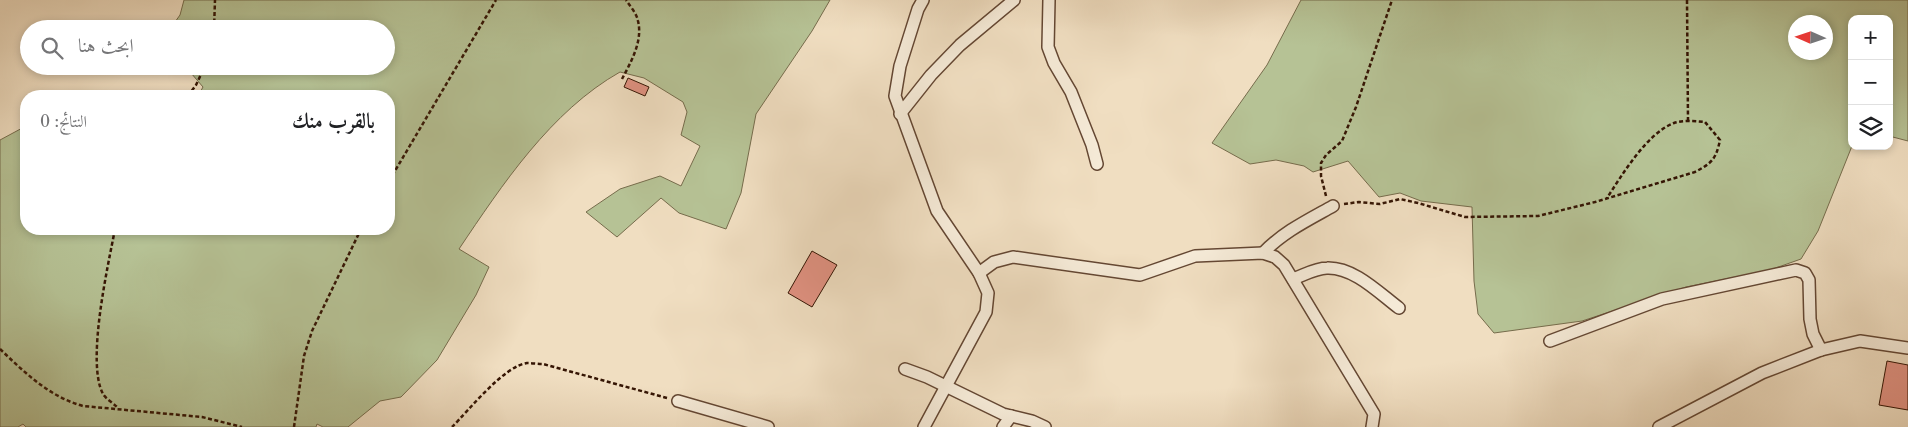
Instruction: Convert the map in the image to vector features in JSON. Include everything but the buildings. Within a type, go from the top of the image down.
[{"type":"street","points":[[923,0],[918,9],[900,66],[895,96],[937,211],[979,273],[988,293],[986,312],[924,427]]},
{"type":"street","points":[[900,114],[932,74],[960,45],[1014,0]]},
{"type":"street","points":[[1050,0],[1047,24],[1048,47],[1054,64],[1071,92],[1092,145],[1097,164]]},
{"type":"street","points":[[1263,253],[1295,226],[1333,206]]},
{"type":"street","points":[[979,273],[994,262],[1013,257],[1140,275],[1195,256],[1263,253],[1275,256],[1284,264],[1374,414],[1372,427]]},
{"type":"street","points":[[1293,279],[1326,268],[1340,269],[1360,279],[1399,308]]},
{"type":"street","points":[[1550,341],[1662,300],[1796,270],[1805,273],[1809,280],[1810,319],[1813,334],[1821,350]]},
{"type":"street","points":[[1658,427],[1762,373],[1821,350],[1860,341],[1908,348]]},
{"type":"street","points":[[905,369],[947,386],[1004,414],[1032,421],[1045,427]]},
{"type":"street","points":[[678,401],[768,427]]},
{"type":"street","points":[[1003,427],[1011,416]]},
{"type":"path","points":[[214,20],[215,0]]},
{"type":"path","points":[[395,171],[496,0]]},
{"type":"path","points":[[622,79],[636,50],[638,35],[638,20],[626,0]]},
{"type":"path","points":[[1392,0],[1356,108],[1342,141],[1326,155],[1321,163],[1323,186],[1333,206],[1359,202],[1380,204],[1400,199],[1465,217],[1538,216],[1607,198],[1695,172],[1710,164],[1717,153],[1720,140],[1705,122],[1688,121],[1674,123],[1654,136],[1623,173],[1607,198]]},
{"type":"path","points":[[1687,0],[1688,121]]},
{"type":"path","points":[[192,90],[200,75]]},
{"type":"path","points":[[114,235],[102,301],[97,350],[98,378],[104,396],[118,408]]},
{"type":"path","points":[[294,427],[304,356],[312,331],[359,235]]},
{"type":"path","points":[[0,349],[26,374],[45,388],[70,402],[83,406],[202,417],[242,427]]},
{"type":"path","points":[[452,427],[498,380],[518,366],[527,364],[551,366],[678,401]]},
{"type":"green space","points":[[184,0],[830,0],[812,31],[756,114],[741,193],[726,229],[679,213],[661,198],[617,237],[586,212],[620,189],[660,176],[681,186],[700,146],[681,135],[687,112],[683,102],[644,78],[620,72],[595,88],[550,128],[511,175],[459,249],[489,267],[476,295],[437,360],[401,397],[380,401],[348,427],[323,427],[317,424],[316,427],[26,427],[23,424],[18,427],[0,427],[0,140],[20,129],[20,235],[395,235],[395,90],[201,90],[203,87],[193,75],[395,75],[395,20],[176,20],[180,15]]},
{"type":"green space","points":[[1301,0],[1908,0],[1908,141],[1893,137],[1893,15],[1848,15],[1848,150],[1850,150],[1818,231],[1801,259],[1770,270],[1686,287],[1582,321],[1494,333],[1478,314],[1474,281],[1472,207],[1421,201],[1400,193],[1379,197],[1348,161],[1313,172],[1304,166],[1276,160],[1250,164],[1212,143],[1267,65]]}]
